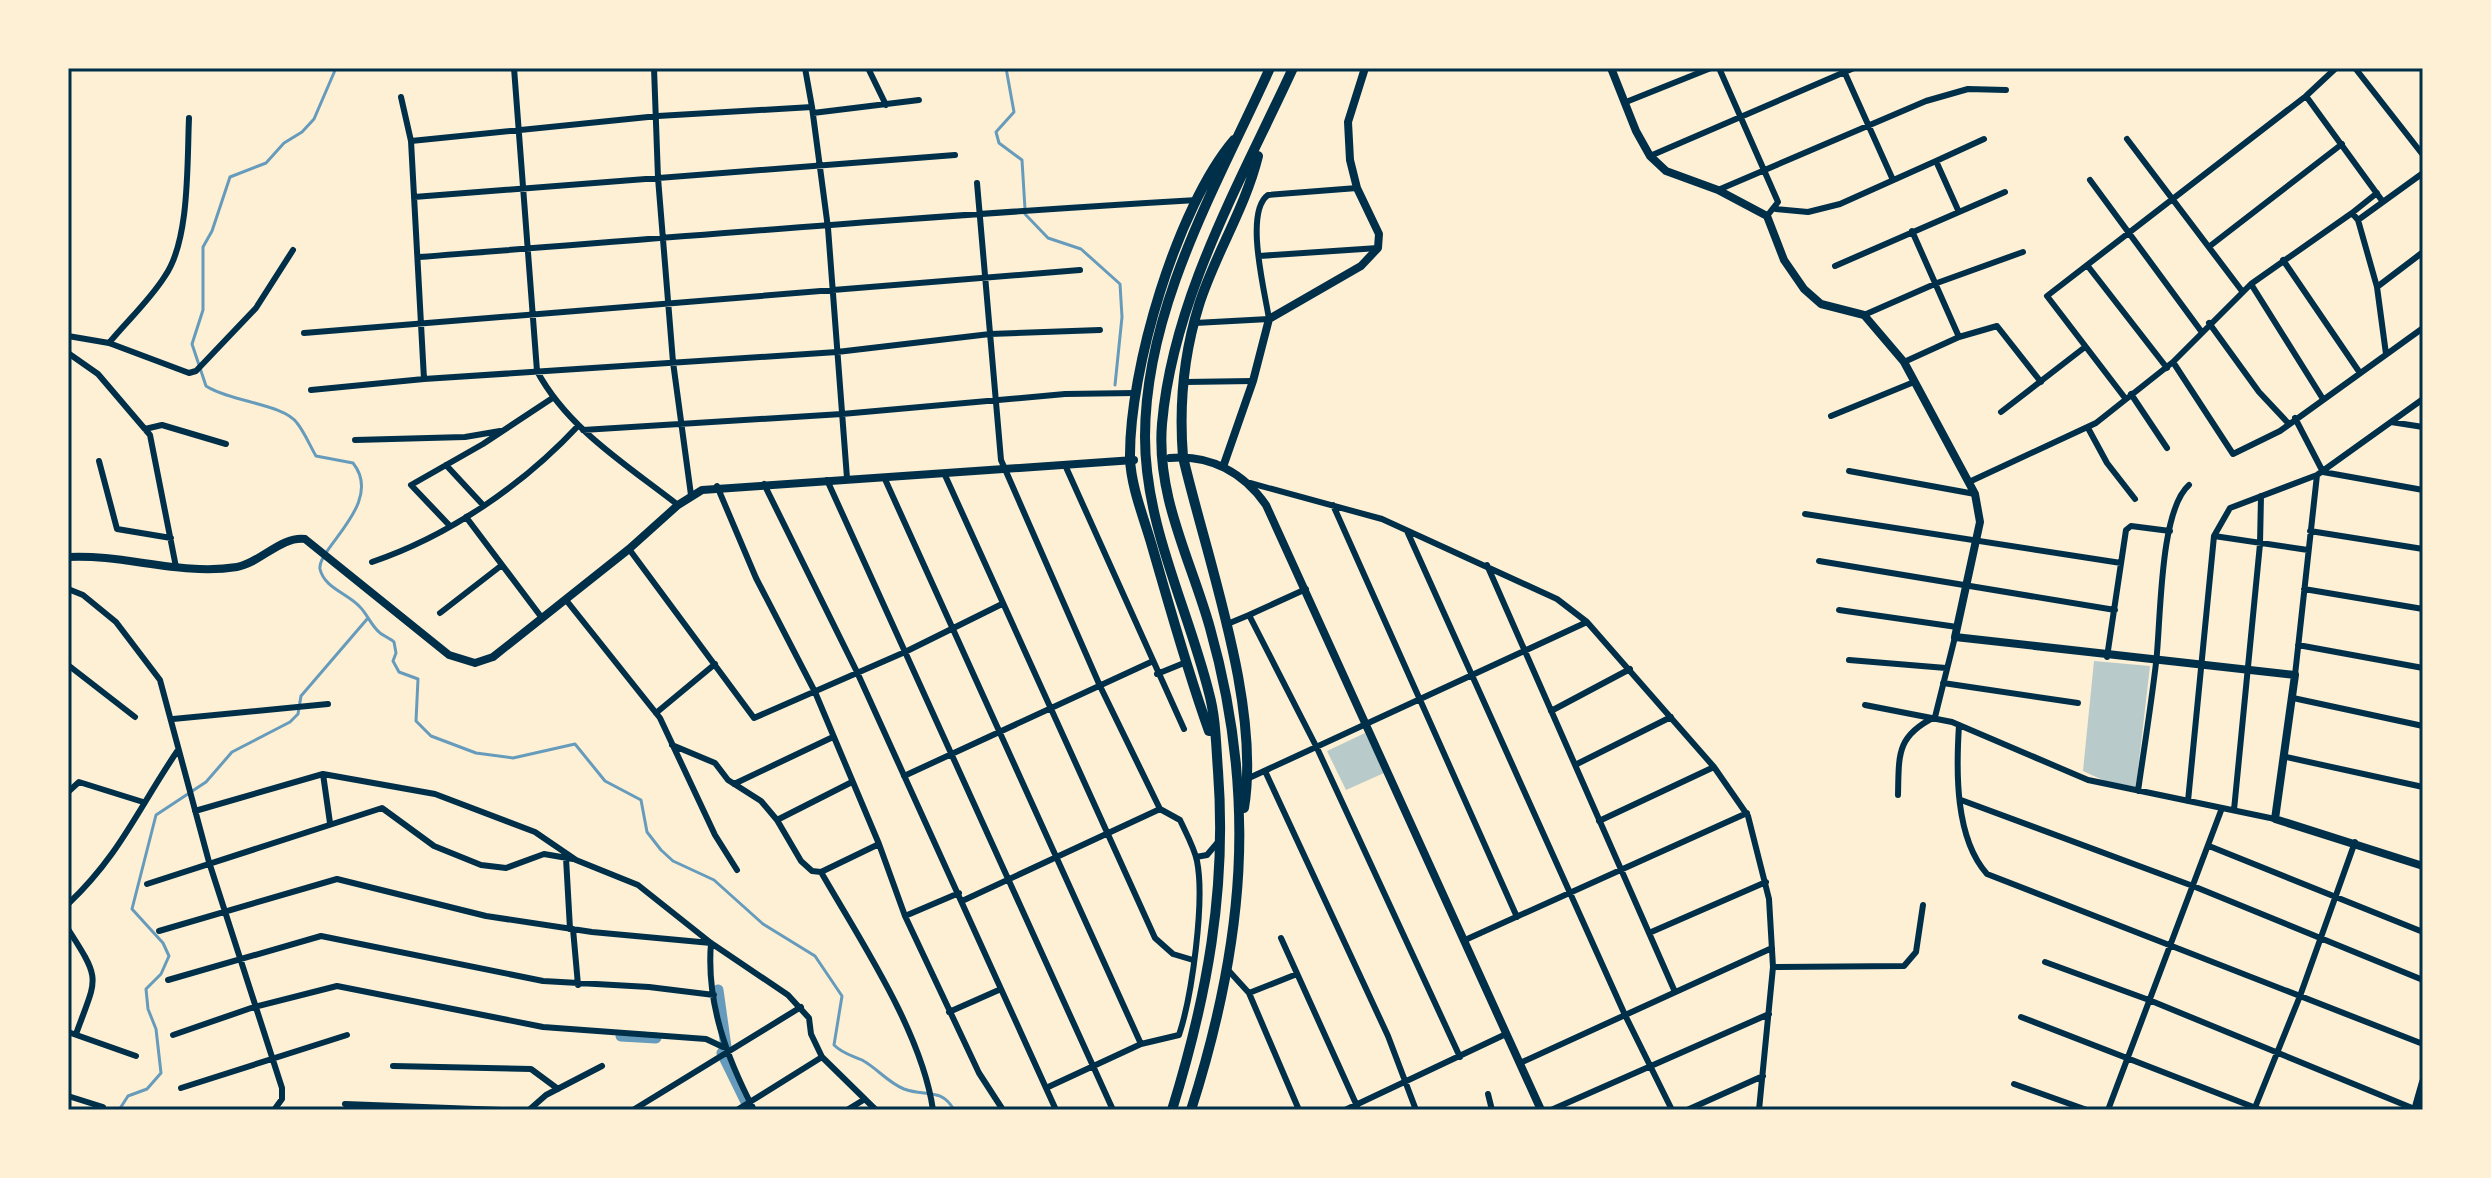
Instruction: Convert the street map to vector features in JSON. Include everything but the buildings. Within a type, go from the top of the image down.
[{"type":"highway","points":[[1172,1110],[1209,969],[1218,909],[1221,838],[1211,699],[1197,646],[1151,508],[1145,436],[1147,398],[1166,311],[1179,273],[1270,68]]},
{"type":"highway","points":[[1241,826],[1226,692],[1210,626],[1175,527],[1166,489],[1162,424],[1184,315],[1293,68]]},
{"type":"highway","points":[[1216,748],[1184,663],[1132,460],[1135,393],[1160,291],[1217,159],[1243,129]]},
{"type":"highway","points":[[1191,1110],[1229,971],[1238,910],[1241,826],[1249,778],[1238,685],[1183,457],[1181,425],[1185,382],[1200,303],[1251,181],[1264,131]]},
{"type":"street","points":[[514,68],[537,371],[551,399],[580,428],[678,505]]},
{"type":"street","points":[[654,68],[658,178],[673,362],[691,495]]},
{"type":"street","points":[[805,68],[828,228],[847,478]]},
{"type":"street","points":[[868,68],[886,105]]},
{"type":"street","points":[[1195,323],[1269,319],[1361,266],[1378,248],[1379,234],[1357,188],[1348,122],[1365,68]]},
{"type":"street","points":[[1611,68],[1650,156],[1666,171],[1718,190],[1767,216],[1784,260],[1804,289],[1821,304],[1864,315],[1904,362],[1975,494],[1980,513],[1935,717]]},
{"type":"street","points":[[1626,102],[1711,68]]},
{"type":"street","points":[[1719,68],[1778,202],[1776,209],[1767,216]]},
{"type":"street","points":[[1650,156],[1854,68]]},
{"type":"street","points":[[2167,448],[2047,296],[2306,96],[2336,68]]},
{"type":"street","points":[[2355,68],[2423,155]]},
{"type":"street","points":[[1844,70],[1893,180]]},
{"type":"street","points":[[1718,190],[1926,101],[1968,89],[2006,90]]},
{"type":"street","points":[[2306,96],[2383,202]]},
{"type":"street","points":[[401,97],[411,141],[424,379]]},
{"type":"street","points":[[411,141],[658,116],[812,110],[919,100]]},
{"type":"street","points":[[109,343],[167,275],[176,252],[183,211],[189,118]]},
{"type":"street","points":[[1776,209],[1819,209],[1840,204],[1984,139]]},
{"type":"street","points":[[2127,139],[2242,291]]},
{"type":"street","points":[[2210,246],[2342,144]]},
{"type":"street","points":[[414,197],[521,186],[955,155]]},
{"type":"street","points":[[1936,161],[1958,210]]},
{"type":"street","points":[[2358,220],[2423,173]]},
{"type":"street","points":[[2090,180],[2201,331]]},
{"type":"street","points":[[977,183],[998,451],[1100,686],[1160,809],[1180,820],[1196,857],[1199,902],[1193,960],[1179,1035],[1141,1044],[1046,1088]]},
{"type":"street","points":[[1223,467],[1253,381],[1269,319],[1259,256],[1256,212],[1260,200],[1268,195],[1357,188]]},
{"type":"street","points":[[1835,266],[2005,192]]},
{"type":"street","points":[[1969,482],[2088,428],[2170,365],[2242,291],[2377,193]]},
{"type":"street","points":[[419,257],[828,228],[978,213],[1199,200]]},
{"type":"street","points":[[2352,213],[2358,220],[2377,287],[2386,354]]},
{"type":"street","points":[[1912,231],[1959,337]]},
{"type":"street","points":[[1259,256],[1378,248]]},
{"type":"street","points":[[68,336],[109,343],[189,373],[196,371],[256,308],[293,250]]},
{"type":"street","points":[[1864,315],[1937,283],[2023,252]]},
{"type":"street","points":[[2377,287],[2423,252]]},
{"type":"street","points":[[2283,260],[2360,373]]},
{"type":"street","points":[[2087,265],[2170,365],[2233,454],[2288,423],[2423,328]]},
{"type":"street","points":[[304,333],[668,301],[833,292],[985,276],[1080,270]]},
{"type":"street","points":[[2251,284],[2323,399]]},
{"type":"street","points":[[2209,323],[2259,392],[2288,423]]},
{"type":"street","points":[[1904,362],[1989,326],[2001,328],[2041,382]]},
{"type":"street","points":[[311,390],[424,379],[837,352],[990,334],[1100,330]]},
{"type":"street","points":[[2001,412],[2085,347]]},
{"type":"street","points":[[68,353],[98,374],[150,435],[176,567]]},
{"type":"street","points":[[1185,382],[1253,381]]},
{"type":"street","points":[[1831,416],[1914,382]]},
{"type":"street","points":[[372,562],[416,547],[466,517],[580,428],[842,414],[993,400],[1135,393]]},
{"type":"street","points":[[450,526],[411,485],[504,431],[551,399]]},
{"type":"street","points":[[2188,801],[2214,536],[2230,508],[2320,473],[2423,399]]},
{"type":"street","points":[[2275,819],[2286,757],[2310,531],[2320,473],[2295,418]]},
{"type":"street","points":[[2391,422],[2423,427]]},
{"type":"street","points":[[145,429],[162,425],[226,444]]},
{"type":"street","points":[[2088,428],[2107,463],[2135,499]]},
{"type":"street","points":[[355,440],[465,437],[504,431]]},
{"type":"street","points":[[1170,458],[1183,457],[1223,467],[1250,483],[1333,505],[1406,531],[1538,587],[1587,622],[1630,669],[1714,767],[1747,813],[1766,882],[1773,967],[1759,1110]]},
{"type":"street","points":[[68,557],[176,567],[237,567],[300,538],[317,545],[449,655],[465,662],[493,657],[629,549],[691,495],[717,486],[1132,460]]},
{"type":"street","points":[[99,461],[117,529],[171,538]]},
{"type":"street","points":[[446,465],[483,505]]},
{"type":"street","points":[[1065,465],[1151,662],[1184,729]]},
{"type":"street","points":[[1849,471],[1975,494]]},
{"type":"street","points":[[944,473],[1155,938],[1173,954],[1193,960]]},
{"type":"street","points":[[2320,473],[2423,490]]},
{"type":"street","points":[[884,477],[1141,1044]]},
{"type":"street","points":[[827,480],[1113,1110]]},
{"type":"street","points":[[1250,483],[1266,505],[1306,589],[1541,1110]]},
{"type":"street","points":[[764,484],[857,672],[1056,1110]]},
{"type":"street","points":[[2138,791],[2170,531],[2178,498],[2189,485]]},
{"type":"street","points":[[717,486],[756,578],[815,692],[879,844],[905,916],[979,1073],[1003,1110]]},
{"type":"street","points":[[2234,810],[2260,544],[2261,496]]},
{"type":"street","points":[[1333,505],[1517,917]]},
{"type":"street","points":[[1805,514],[2121,563]]},
{"type":"street","points":[[466,517],[542,618]]},
{"type":"street","points":[[2107,657],[2126,530],[2131,526],[2170,531]]},
{"type":"street","points":[[1406,531],[1625,1015],[1672,1110]]},
{"type":"street","points":[[2310,531],[2423,549]]},
{"type":"street","points":[[2214,536],[2308,550]]},
{"type":"street","points":[[629,549],[754,718],[905,652],[1002,604]]},
{"type":"street","points":[[1819,561],[2115,610]]},
{"type":"street","points":[[440,613],[502,565]]},
{"type":"street","points":[[1487,565],[1675,992]]},
{"type":"street","points":[[68,589],[99,607],[131,640],[160,680],[173,719],[178,750],[209,862],[282,1088],[282,1099],[274,1110]]},
{"type":"street","points":[[1225,625],[1306,589]]},
{"type":"street","points":[[2304,589],[2423,609]]},
{"type":"street","points":[[566,600],[656,713],[715,835],[737,870]]},
{"type":"street","points":[[1839,610],[2107,657],[2295,675]]},
{"type":"street","points":[[1249,615],[1317,748],[1460,1057]]},
{"type":"street","points":[[1249,778],[1587,622]]},
{"type":"street","points":[[2298,645],[2423,668]]},
{"type":"street","points":[[1849,660],[1946,668]]},
{"type":"street","points":[[904,776],[1151,662]]},
{"type":"street","points":[[1157,674],[1184,663]]},
{"type":"street","points":[[656,713],[715,664]]},
{"type":"street","points":[[68,665],[135,717]]},
{"type":"street","points":[[1551,711],[1630,669]]},
{"type":"street","points":[[1943,683],[2078,703]]},
{"type":"street","points":[[2293,698],[2423,726]]},
{"type":"street","points":[[173,719],[328,704]]},
{"type":"street","points":[[1865,705],[1935,717],[1959,725],[2088,780],[2275,819],[2423,866]]},
{"type":"street","points":[[1575,765],[1671,717]]},
{"type":"street","points":[[1898,795],[1899,754],[1906,738],[1916,726],[1935,717]]},
{"type":"street","points":[[1959,725],[1961,800],[1968,844],[1975,860],[1987,874],[2423,1044]]},
{"type":"street","points":[[734,784],[833,737]]},
{"type":"street","points":[[672,745],[715,763],[734,784],[761,801],[777,820],[801,861],[812,871],[821,872],[879,844]]},
{"type":"street","points":[[68,904],[129,834],[143,802],[178,750]]},
{"type":"street","points":[[2286,757],[2423,787]]},
{"type":"street","points":[[1599,821],[1714,767]]},
{"type":"street","points":[[1265,771],[1388,1036],[1416,1110]]},
{"type":"street","points":[[194,808],[323,774],[435,794],[535,832],[576,860]]},
{"type":"street","points":[[323,774],[330,823]]},
{"type":"street","points":[[68,792],[79,782],[143,802]]},
{"type":"street","points":[[777,820],[852,782]]},
{"type":"street","points":[[1961,800],[2193,886],[2423,980]]},
{"type":"street","points":[[147,884],[382,808],[434,846],[481,865],[506,868],[535,854],[576,860],[638,885],[711,943],[801,1007],[822,1057],[876,1110]]},
{"type":"street","points":[[2108,1110],[2222,808]]},
{"type":"street","points":[[962,901],[1160,809]]},
{"type":"street","points":[[1465,940],[1747,813]]},
{"type":"street","points":[[1196,857],[1207,855],[1221,838]]},
{"type":"street","points":[[2021,1017],[2257,1109],[2355,842]]},
{"type":"street","points":[[2209,846],[2423,932]]},
{"type":"street","points":[[566,858],[578,985]]},
{"type":"street","points":[[821,872],[858,929],[918,1053],[933,1110]]},
{"type":"street","points":[[159,931],[224,909],[337,879],[486,916],[571,929],[711,943]]},
{"type":"street","points":[[1649,933],[1766,882]]},
{"type":"street","points":[[905,916],[959,893]]},
{"type":"street","points":[[1773,967],[1904,966],[1916,952],[1923,905]]},
{"type":"street","points":[[68,929],[93,968],[94,983],[76,1034]]},
{"type":"street","points":[[168,980],[321,936],[543,981],[649,987],[714,995]]},
{"type":"street","points":[[1281,938],[1357,1106]]},
{"type":"street","points":[[711,943],[714,995],[725,1053],[744,1106],[754,1110]]},
{"type":"street","points":[[1520,1063],[1772,948]]},
{"type":"street","points":[[2045,962],[2149,1000],[2416,1110],[2423,1082]]},
{"type":"street","points":[[1229,971],[1249,993],[1299,1110]]},
{"type":"street","points":[[1249,993],[1297,974]]},
{"type":"street","points":[[173,1035],[254,1007],[337,986],[543,1027],[706,1039],[725,1053]]},
{"type":"street","points":[[949,1012],[1001,989]]},
{"type":"street","points":[[633,1110],[801,1007]]},
{"type":"street","points":[[1551,1110],[1769,1014]]},
{"type":"street","points":[[68,1032],[136,1056]]},
{"type":"street","points":[[1345,1110],[1506,1034]]},
{"type":"street","points":[[181,1088],[347,1035]]},
{"type":"street","points":[[744,1106],[822,1057]]},
{"type":"street","points":[[393,1066],[531,1069],[558,1089]]},
{"type":"street","points":[[529,1110],[558,1089],[602,1066]]},
{"type":"street","points":[[1687,1110],[1763,1076]]},
{"type":"street","points":[[2014,1084],[2087,1110]]},
{"type":"street","points":[[1488,1094],[1492,1110]]},
{"type":"street","points":[[68,1096],[103,1107]]},
{"type":"street","points":[[847,1110],[865,1099]]},
{"type":"street","points":[[345,1104],[502,1110]]},
{"type":"shaded area","points":[[2094,661],[2150,666],[2136,787],[2105,781],[2083,771]]},
{"type":"shaded area","points":[[1365,733],[1384,773],[1346,790],[1327,751]]},
{"type":"waterway","points":[[336,68],[314,119],[302,132],[284,143],[266,163],[230,177],[212,231],[203,247],[203,310],[192,344],[206,386],[281,411],[297,423],[316,456],[353,463],[361,478],[361,493],[356,509],[328,549],[320,569],[326,581],[355,602],[376,629],[394,642],[396,653],[393,661],[399,672],[418,679],[416,721],[431,736],[476,753],[513,758],[575,744],[605,781],[641,800],[647,832],[673,861],[714,880],[763,924],[815,956],[842,996],[834,1045],[867,1063],[898,1086],[944,1098],[954,1110]]},
{"type":"waterway","points":[[1006,68],[1014,112],[996,132],[999,143],[1022,160],[1025,209]]},
{"type":"waterway","points":[[1025,214],[1048,238],[1081,249],[1120,284],[1122,317],[1115,385]]},
{"type":"waterway","points":[[119,1110],[128,1096],[147,1089],[161,1073],[156,1029],[148,1009],[146,989],[161,974],[169,956],[163,943],[132,909],[156,815],[206,782],[232,752],[290,722],[298,714],[301,696],[368,618]]},
{"type":"waterway","points":[[718,990],[726,1047],[722,1053],[750,1110]]},
{"type":"waterway","points":[[621,1036],[656,1038]]}]
